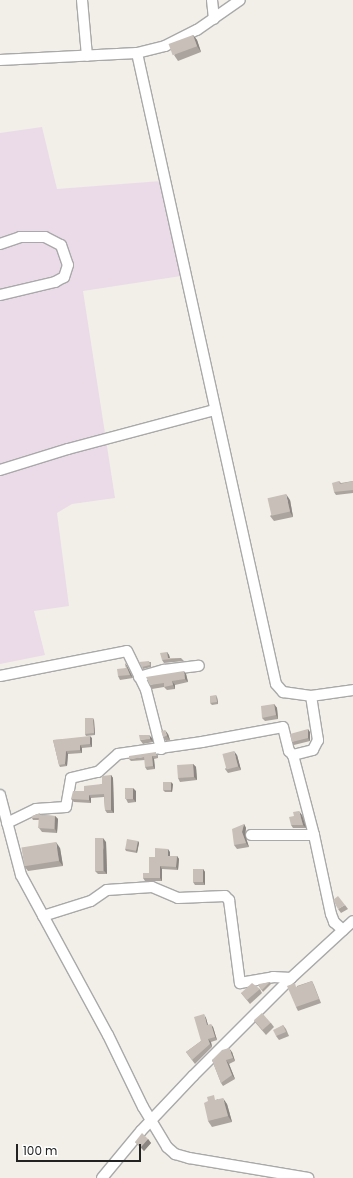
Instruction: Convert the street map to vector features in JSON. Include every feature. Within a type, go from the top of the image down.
[{"type":"street","points":[[82,0],[87,56]]},
{"type":"street","points":[[212,0],[214,19]]},
{"type":"street","points":[[0,60],[137,53],[178,41],[214,19],[240,0]]},
{"type":"street","points":[[137,53],[276,684],[283,692],[311,696],[353,690]]},
{"type":"street","points":[[0,244],[20,237],[45,237],[61,245],[68,265],[64,277],[55,282],[0,295]]},
{"type":"street","points":[[0,470],[68,449],[215,410]]},
{"type":"street","points":[[0,676],[125,651],[132,656],[139,677],[148,696],[161,749]]},
{"type":"street","points":[[139,677],[164,670],[199,666]]},
{"type":"street","points":[[293,755],[313,750],[318,740],[311,696]]},
{"type":"street","points":[[7,823],[36,809],[66,807],[72,778],[98,772],[115,754],[161,749],[283,727],[289,750],[293,755],[314,835],[331,914],[334,922],[343,930]]},
{"type":"street","points":[[0,795],[21,875],[150,1121],[167,1147],[181,1156],[308,1178]]},
{"type":"street","points":[[251,834],[314,835]]},
{"type":"street","points":[[43,916],[91,901],[107,890],[152,887],[178,898],[225,896],[229,900],[240,983],[273,977],[291,978]]},
{"type":"street","points":[[102,1178],[141,1130],[291,978],[353,921]]},
{"type":"shaded area","points":[[42,127],[57,189],[161,181],[181,276],[83,291],[115,498],[72,504],[57,513],[69,606],[34,611],[45,655],[0,664],[0,133]]},
{"type":"building","points":[[193,35],[197,46],[173,55],[169,44]]},
{"type":"building","points":[[339,481],[340,484],[353,481],[353,490],[334,492],[332,483]]},
{"type":"building","points":[[286,494],[290,512],[272,516],[267,498]]},
{"type":"building","points":[[167,652],[168,658],[181,658],[162,660],[160,653]]},
{"type":"building","points":[[149,661],[150,665],[142,667],[139,662]]},
{"type":"building","points":[[125,663],[130,675],[118,676],[117,669],[126,668]]},
{"type":"building","points":[[184,671],[185,679],[172,681],[173,685],[164,687],[164,683],[150,685],[146,677]]},
{"type":"building","points":[[216,695],[217,702],[210,703],[210,696]]},
{"type":"building","points":[[274,704],[276,715],[262,718],[261,706]]},
{"type":"building","points":[[85,718],[93,718],[94,733],[85,734]]},
{"type":"building","points":[[308,729],[308,738],[292,742],[290,734]]},
{"type":"building","points":[[165,730],[167,736],[163,737],[161,731]]},
{"type":"building","points":[[139,735],[149,735],[150,739],[140,740]]},
{"type":"building","points":[[90,736],[90,744],[80,745],[80,750],[66,751],[65,764],[59,765],[53,740]]},
{"type":"building","points":[[234,751],[238,766],[227,770],[222,754]]},
{"type":"building","points":[[156,752],[156,756],[152,756],[153,766],[145,767],[144,757],[129,759],[129,756]]},
{"type":"building","points":[[193,764],[194,777],[178,778],[177,765]]},
{"type":"building","points":[[111,775],[111,810],[105,810],[104,794],[89,795],[89,800],[71,799],[73,791],[84,791],[84,786],[102,784],[102,776]]},
{"type":"building","points":[[163,782],[171,782],[171,790],[163,790]]},
{"type":"building","points":[[125,788],[133,788],[133,799],[125,799]]},
{"type":"building","points":[[299,811],[303,825],[291,825],[289,817],[294,816],[293,812]]},
{"type":"building","points":[[40,813],[39,818],[32,818],[32,816]]},
{"type":"building","points":[[39,815],[55,816],[54,829],[38,828]]},
{"type":"building","points":[[244,824],[242,832],[246,843],[234,845],[232,829]]},
{"type":"building","points":[[95,838],[103,838],[103,871],[95,871]]},
{"type":"building","points":[[127,839],[138,841],[136,851],[125,849]]},
{"type":"building","points":[[56,842],[59,861],[24,866],[21,847]]},
{"type":"building","points":[[155,848],[168,849],[168,856],[177,856],[176,867],[160,866],[160,878],[143,878],[143,873],[149,873],[149,857],[155,857]]},
{"type":"building","points":[[193,869],[203,869],[203,882],[193,882]]},
{"type":"building","points":[[338,896],[345,905],[338,909],[333,900]]},
{"type":"building","points":[[312,981],[319,999],[296,1007],[287,986],[295,983],[296,987]]},
{"type":"building","points":[[270,982],[262,990],[258,985],[259,984]]},
{"type":"building","points":[[252,983],[260,989],[247,1000],[241,993]]},
{"type":"building","points":[[262,1013],[271,1023],[263,1030],[254,1020]]},
{"type":"building","points":[[204,1014],[207,1025],[211,1024],[215,1037],[208,1039],[210,1044],[192,1060],[186,1052],[201,1041],[194,1017]]},
{"type":"building","points":[[283,1025],[286,1032],[276,1036],[273,1030]]},
{"type":"building","points":[[229,1048],[233,1058],[226,1060],[232,1075],[221,1083],[212,1060],[222,1050]]},
{"type":"building","points":[[214,1095],[215,1100],[223,1098],[228,1116],[208,1121],[204,1103],[208,1101],[207,1097]]},
{"type":"building","points":[[142,1133],[148,1139],[141,1147],[135,1142]]}]
